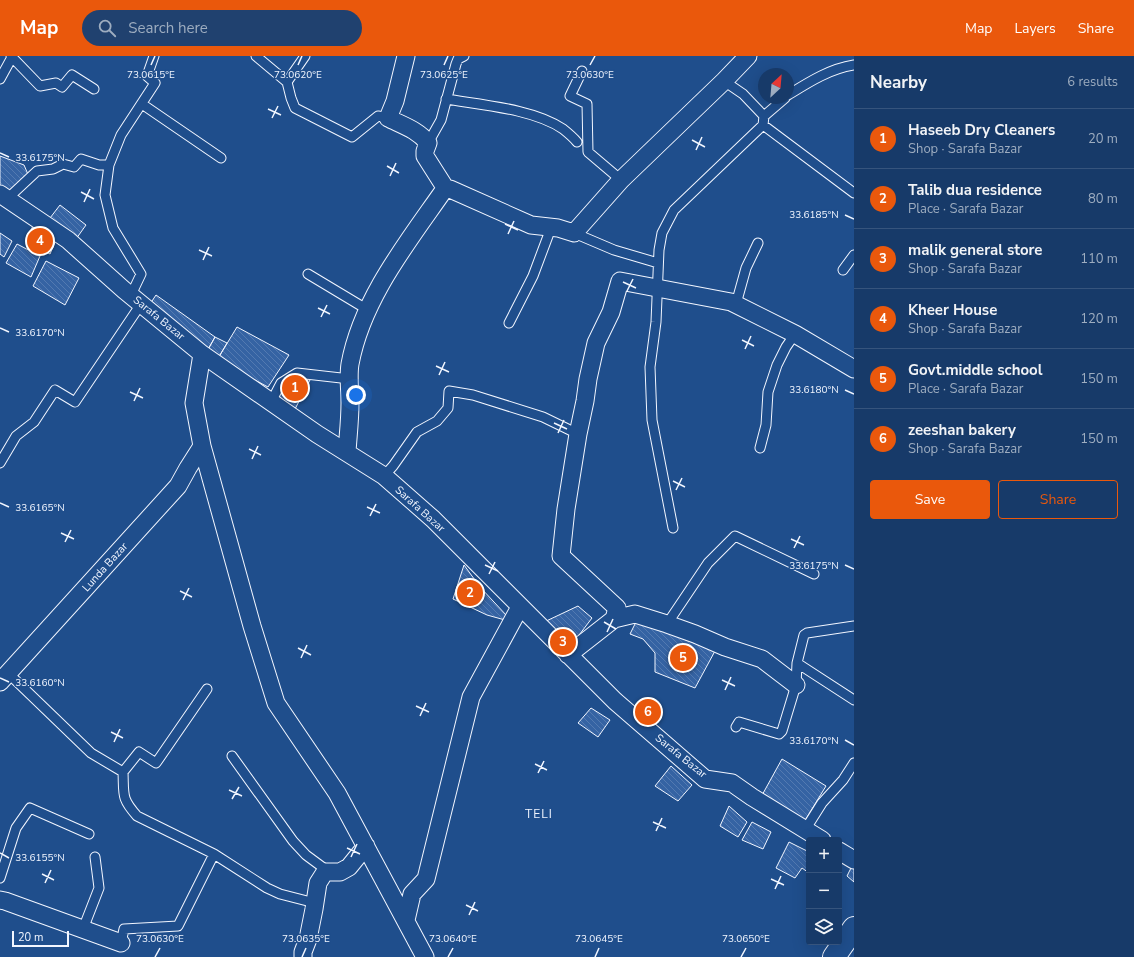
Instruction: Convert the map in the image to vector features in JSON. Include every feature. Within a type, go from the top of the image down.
[{"type":"main road","points":[[834,957],[854,928]]},
{"type":"street","points":[[406,56],[395,101],[388,118],[413,130],[423,137],[428,143],[425,156],[446,189],[450,189],[531,225],[558,228],[574,233],[621,180],[748,56]]},
{"type":"street","points":[[347,452],[350,406],[350,366],[357,336],[368,310],[394,262],[446,189]]},
{"type":"street","name":"Sarafa Bazar","points":[[4,197],[68,240],[202,354],[317,434],[384,476],[433,519],[615,701],[705,779],[732,783],[817,837]]},
{"type":"street","points":[[614,619],[617,608],[561,556],[566,509],[578,434],[596,343],[611,312],[620,282],[658,287],[731,302],[796,334],[854,369]]},
{"type":"street","points":[[202,354],[194,402],[202,446],[252,626],[276,703],[337,793],[425,957]]},
{"type":"street","name":"Lunda Bazar","points":[[4,677],[178,486],[202,446]]},
{"type":"street","points":[[406,920],[412,894],[426,879],[470,697],[520,607]]},
{"type":"street","points":[[568,655],[614,619],[634,614],[667,624],[725,647],[762,659],[796,684]]},
{"type":"street","points":[[303,957],[303,952],[308,939],[318,883],[325,872],[340,872],[349,867],[366,846]]},
{"type":"street","points":[[842,853],[854,860]]},
{"type":"street","points":[[0,900],[121,943]]},
{"type":"lane","points":[[0,79],[12,56],[40,86],[56,83],[62,87],[72,75],[94,89]]},
{"type":"lane","points":[[0,462],[16,436],[34,422],[55,390],[75,402],[136,299],[141,274],[113,228],[105,195],[109,165],[121,136],[155,83],[147,76],[154,56]]},
{"type":"lane","points":[[256,56],[287,82],[295,108],[352,137],[378,116],[388,118]]},
{"type":"lane","points":[[287,82],[305,56]]},
{"type":"lane","points":[[428,143],[441,120],[458,59],[464,56]]},
{"type":"lane","points":[[794,91],[814,78],[854,65]]},
{"type":"lane","points":[[582,71],[570,96],[587,104],[588,152],[621,180]]},
{"type":"lane","points":[[724,81],[744,94],[763,121],[854,193]]},
{"type":"lane","points":[[446,99],[519,112],[542,118],[563,129],[578,142]]},
{"type":"lane","points":[[142,104],[221,158]]},
{"type":"lane","points":[[673,528],[652,420],[650,367],[656,322],[658,263],[662,233],[674,210],[779,104]]},
{"type":"lane","points":[[4,197],[37,171],[53,169],[63,164],[74,167],[81,160],[99,165],[109,165]]},
{"type":"lane","points":[[509,323],[534,276],[551,228]]},
{"type":"lane","points":[[574,233],[614,250],[658,263]]},
{"type":"lane","points":[[736,304],[746,268],[758,243]]},
{"type":"lane","points":[[843,270],[854,255]]},
{"type":"lane","points":[[308,274],[368,310]]},
{"type":"lane","points":[[760,448],[766,424],[768,392],[777,365],[786,347],[796,334]]},
{"type":"lane","points":[[271,402],[281,383],[297,373],[350,379]]},
{"type":"lane","points":[[384,476],[417,432],[436,422],[448,408],[449,391],[473,395],[543,417],[578,434]]},
{"type":"lane","points":[[667,624],[708,563],[735,536],[814,574]]},
{"type":"lane","points":[[736,728],[739,722],[779,734],[782,730],[796,684],[797,663],[803,638],[807,633],[854,626]]},
{"type":"lane","points":[[797,663],[854,700]]},
{"type":"lane","points":[[4,677],[91,753],[123,772]]},
{"type":"lane","points":[[207,689],[156,763],[139,752],[123,772],[124,796],[128,805],[137,816],[214,854],[267,888],[280,894],[315,903]]},
{"type":"lane","points":[[232,756],[292,841],[329,872]]},
{"type":"lane","points":[[805,830],[822,804],[843,780],[854,763]]},
{"type":"lane","points":[[0,878],[16,828],[30,808],[89,834]]},
{"type":"lane","points":[[121,943],[124,929],[178,926],[214,854]]},
{"type":"lane","points":[[83,929],[99,888],[95,857]]},
{"type":"building","points":[[0,156],[24,165],[30,179],[18,190],[0,193]]},
{"type":"building","points":[[60,205],[86,225],[76,239],[50,218]]},
{"type":"building","points":[[34,224],[56,240],[50,254],[26,240]]},
{"type":"building","points":[[0,233],[12,241],[4,257],[0,254]]},
{"type":"building","points":[[17,244],[40,256],[31,277],[6,263]]},
{"type":"building","points":[[46,261],[79,278],[65,305],[33,286]]},
{"type":"building","points":[[156,295],[215,337],[206,353],[148,307]]},
{"type":"building","points":[[237,327],[289,355],[268,387],[217,360]]},
{"type":"building","points":[[215,337],[227,343],[217,360],[206,353]]},
{"type":"building","points":[[292,377],[310,380],[294,411],[279,396]]},
{"type":"building","points":[[464,565],[480,587],[507,616],[505,620],[487,615],[453,599]]},
{"type":"building","points":[[578,606],[592,618],[570,647],[542,623]]},
{"type":"building","points":[[636,622],[715,651],[695,688],[655,672],[655,653],[643,639],[630,634]]},
{"type":"building","points":[[591,708],[610,720],[598,737],[578,723]]},
{"type":"building","points":[[782,759],[826,786],[804,822],[761,797]]},
{"type":"building","points":[[671,766],[692,785],[678,801],[655,786]]},
{"type":"building","points":[[729,806],[747,822],[738,837],[720,826]]},
{"type":"building","points":[[752,822],[771,832],[763,849],[742,840]]},
{"type":"building","points":[[789,842],[806,850],[806,871],[802,868],[795,878],[776,868]]},
{"type":"building","points":[[854,862],[854,882],[847,876]]},
{"type":"place","name":"Kheer House","points":[[40,241]]},
{"type":"place","name":"Haseeb Dry Cleaners","points":[[295,388]]},
{"type":"place","name":"Talib dua residence","points":[[470,593]]},
{"type":"place","name":"malik general store","points":[[563,642]]},
{"type":"place","name":"Govt.middle school","points":[[683,658]]},
{"type":"place","name":"zeeshan bakery","points":[[648,712]]},
{"type":"district","name":"TELI","points":[[539,814]]}]
